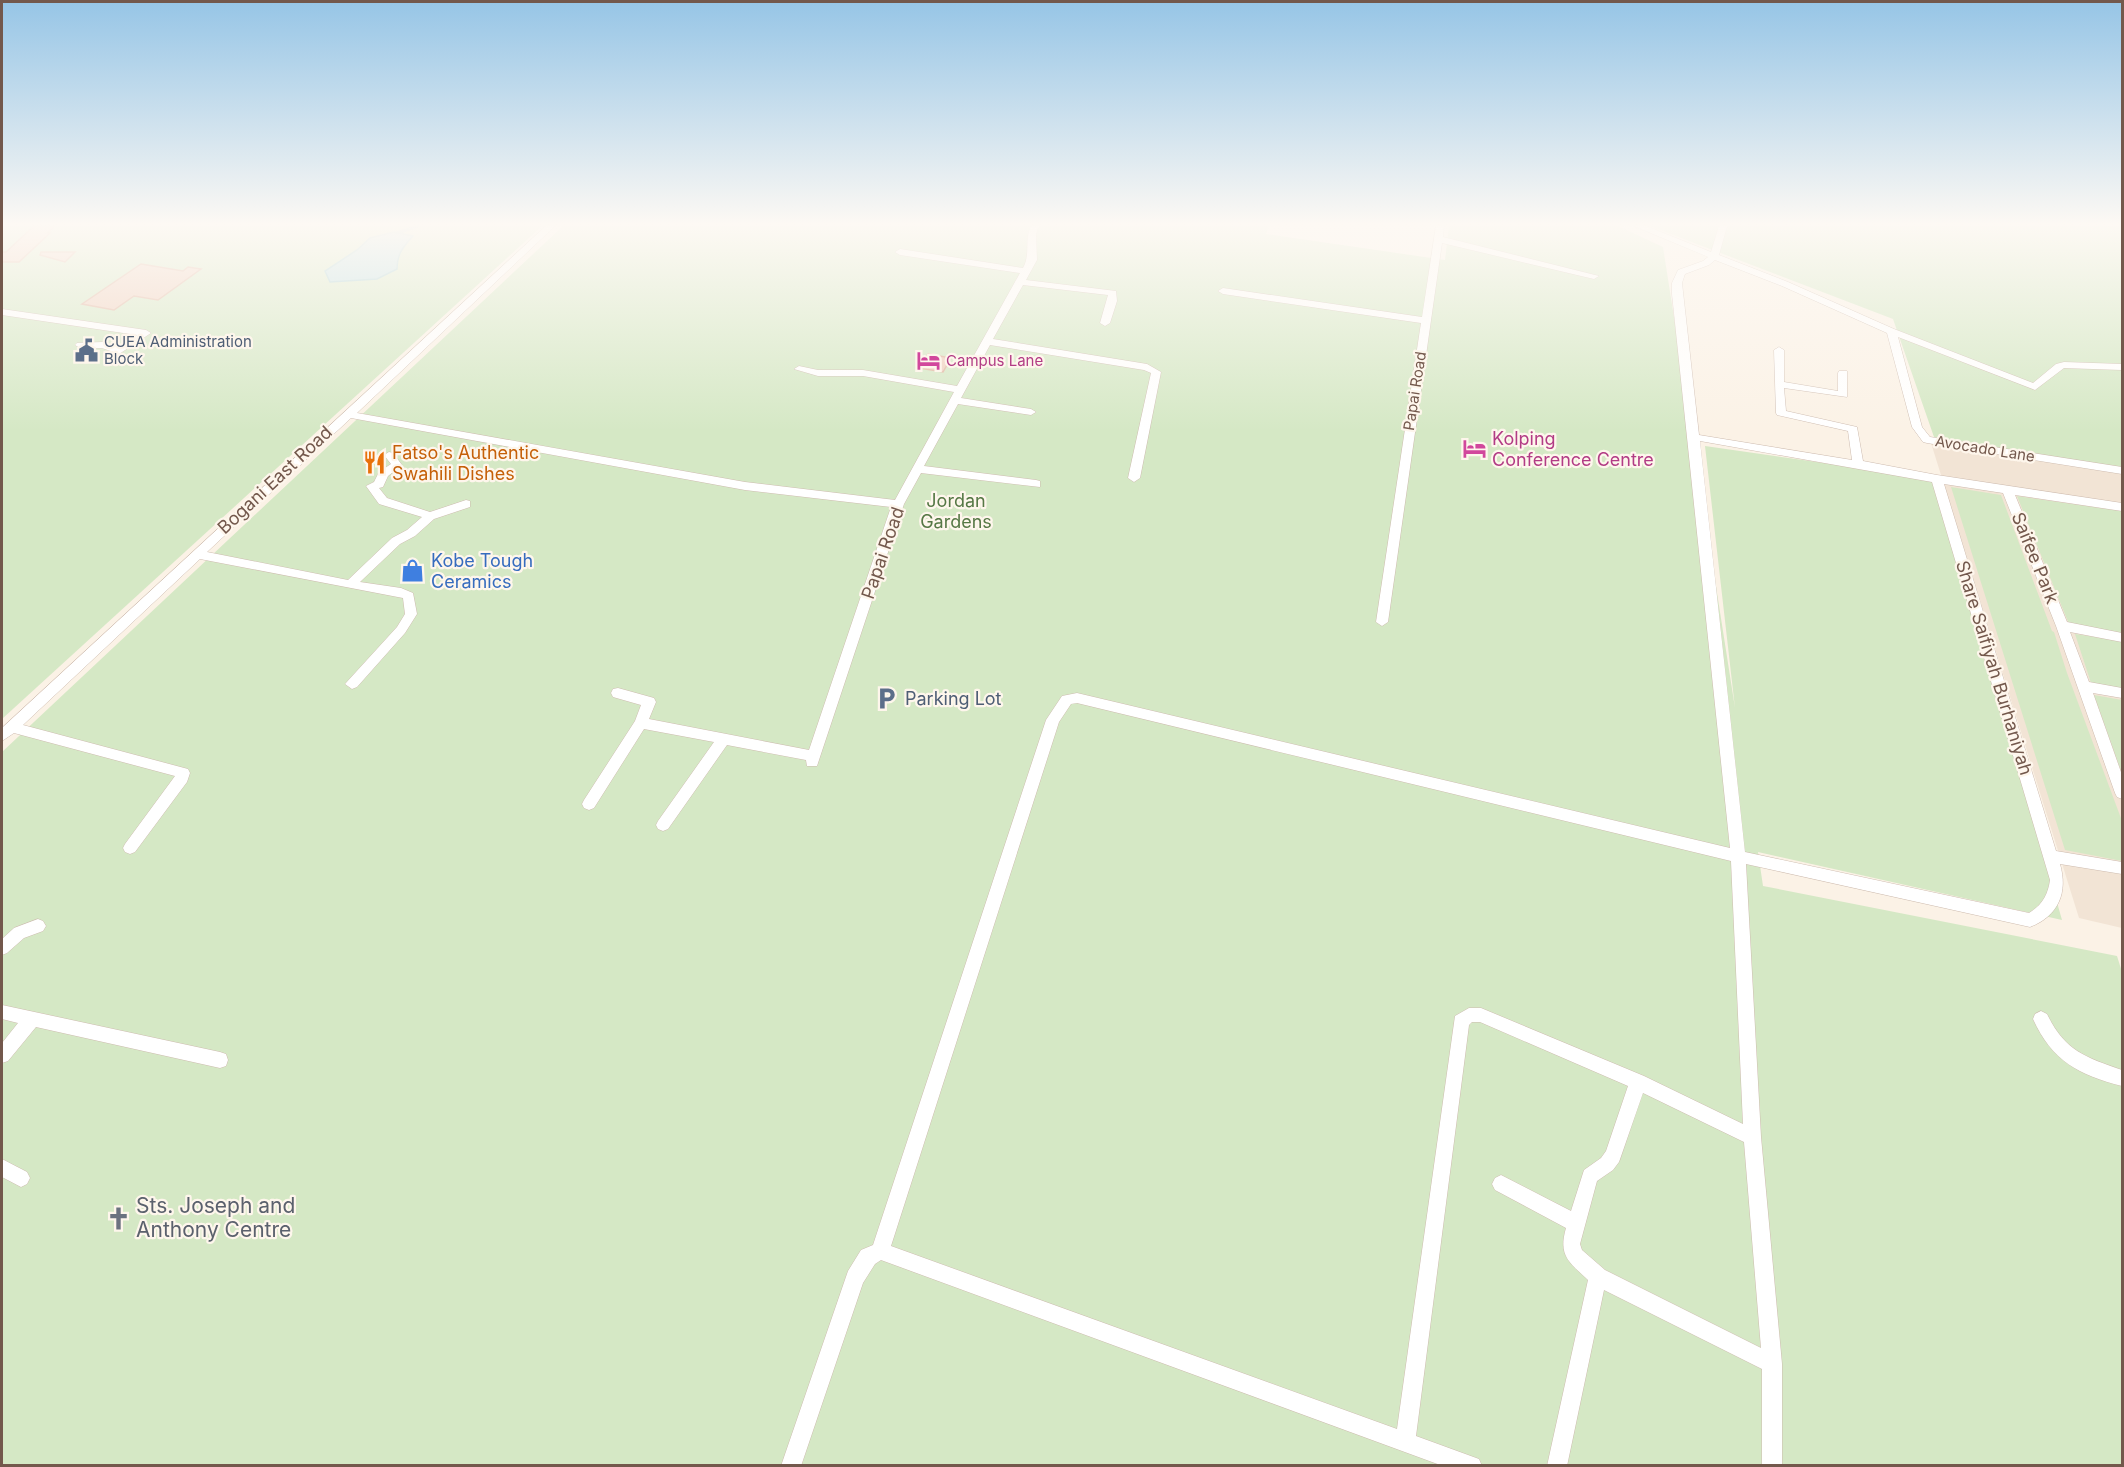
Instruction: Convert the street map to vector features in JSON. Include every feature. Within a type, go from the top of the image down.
[{"type":"street","name":"Bogani East Road","points":[[7,731],[477,294]]},
{"type":"street","name":"Papai Road","points":[[724,739],[813,759],[898,504],[1011,294]]},
{"type":"street","points":[[1104,324],[1113,294]]},
{"type":"street","points":[[1246,294],[1426,321]]},
{"type":"street","name":"Papai Road","points":[[1382,622],[1430,294]]},
{"type":"street","points":[[1678,294],[1738,856],[1752,1137],[1772,1364],[1773,1466]]},
{"type":"street","points":[[1809,294],[1891,331],[2035,387],[2060,366],[2122,367]]},
{"type":"street","points":[[2,312],[146,333],[119,351],[103,345],[80,345]]},
{"type":"street","name":"Avocado Lane","points":[[1891,331],[1917,428],[1927,440],[2122,471]]},
{"type":"street","points":[[986,341],[1146,368],[1156,372],[1134,478]]},
{"type":"street","points":[[1779,350],[1780,411],[1782,414],[1853,429],[1858,464]]},
{"type":"street","points":[[799,369],[818,373],[863,373],[1031,412]]},
{"type":"street","points":[[1779,384],[1843,394],[1843,373]]},
{"type":"street","points":[[347,414],[745,486],[898,504]]},
{"type":"street","points":[[1694,436],[1938,479],[2122,507]]},
{"type":"street","points":[[389,455],[397,465],[383,474],[379,484],[372,486],[378,496],[383,501],[430,516]]},
{"type":"street","points":[[917,469],[1036,484]]},
{"type":"street","name":"Share Saifiyah Burhaniyah","points":[[880,1251],[1053,720],[1058,709],[1067,700],[1077,698],[1738,856],[2030,920],[2039,917],[2057,891],[2057,880],[1938,479]]},
{"type":"street","name":"Saifee Park","points":[[2008,490],[2062,626],[2122,794]]},
{"type":"street","points":[[350,585],[396,541],[411,533],[430,516],[466,504]]},
{"type":"street","points":[[196,554],[350,585],[400,592],[410,599],[411,614],[401,630],[352,684]]},
{"type":"street","name":"Saifee Park","points":[[2062,626],[2122,637]]},
{"type":"street","points":[[2082,687],[2122,693]]},
{"type":"street","points":[[588,804],[641,723],[650,702],[618,693]]},
{"type":"street","points":[[641,723],[724,739],[663,825]]},
{"type":"street","points":[[7,731],[183,773],[182,778],[130,848]]},
{"type":"street","points":[[2050,856],[2122,868]]},
{"type":"street","points":[[2,948],[19,933],[38,926]]},
{"type":"street","points":[[2,1012],[220,1060]]},
{"type":"street","points":[[1405,1441],[1461,1022],[1470,1016],[1481,1015],[1638,1082],[1752,1137]]},
{"type":"street","points":[[2,1055],[32,1019]]},
{"type":"street","points":[[2041,1019],[2056,1047],[2090,1067],[2122,1078]]},
{"type":"street","points":[[1638,1082],[1613,1156],[1607,1164],[1590,1176],[1571,1244],[1576,1256],[1598,1277],[1772,1364]]},
{"type":"street","points":[[2,1168],[21,1178]]},
{"type":"street","points":[[1501,1184],[1577,1224]]},
{"type":"street","points":[[791,1466],[857,1274],[868,1257],[880,1251],[1472,1466]]},
{"type":"street","points":[[1557,1466],[1598,1277]]},
{"type":"shaded area","points":[[1931,443],[2122,474],[2122,928],[2079,918]]},
{"type":"green space","points":[[2,294],[467,294],[2,719]]},
{"type":"green space","name":"Jordan Gardens","points":[[490,294],[1670,294],[1735,708],[1705,446],[1937,479],[2062,920],[1758,852],[1763,886],[2117,956],[2122,972],[2122,1465],[2,1466],[2,752]]},
{"type":"green space","points":[[1829,294],[2122,294],[2122,469],[1934,437],[1893,319]]},
{"type":"green space","points":[[1951,487],[2001,495],[2054,632],[2122,821],[2122,861],[2065,850]]},
{"type":"green space","points":[[2017,496],[2122,511],[2122,633],[2069,624]]},
{"type":"green space","points":[[2075,634],[2122,641],[2122,691],[2092,686]]},
{"type":"green space","points":[[2094,695],[2122,700],[2122,774]]},
{"type":"building","points":[[96,294],[166,294],[158,300],[134,296],[114,310],[82,304]]},
{"type":"building","name":"Campus Lane","points":[[928,354],[951,358],[943,372],[919,368]]},
{"type":"place","name":"CUEA Administration Block","points":[[86,351]]},
{"type":"place","name":"Campus Lane","points":[[928,361]]},
{"type":"place","name":"Kolping Conference Centre","points":[[1474,449]]},
{"type":"place","name":"Fatso's Authentic Swahili Dishes","points":[[374,463]]},
{"type":"place","name":"Kobe Tough Ceramics","points":[[413,571]]},
{"type":"place","name":"Parking Lot","points":[[887,699]]},
{"type":"place","name":"Sts. Joseph and Anthony Centre","points":[[118,1218]]}]
